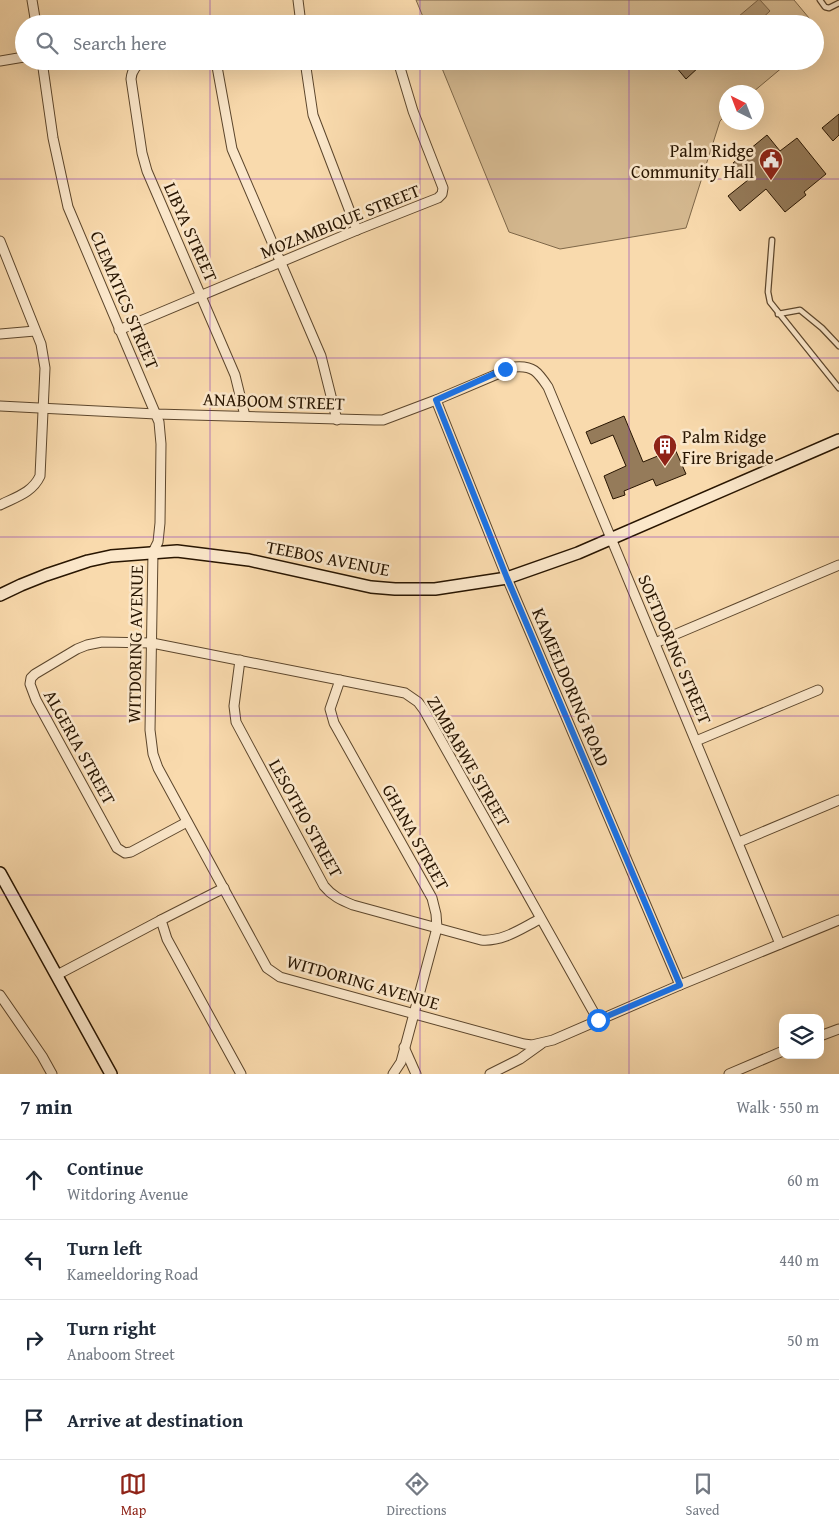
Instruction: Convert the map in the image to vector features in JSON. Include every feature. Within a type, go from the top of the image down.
[{"type":"street","points":[[32,0],[34,15]]},
{"type":"street","points":[[298,0],[300,15]]},
{"type":"street","points":[[0,61],[15,58]]},
{"type":"street","name":"CLEMATICS STREET","points":[[43,70],[53,138],[68,207],[159,422],[161,444],[160,522],[158,542],[153,552]]},
{"type":"street","name":"LIBYA STREET","points":[[133,70],[131,79],[142,153],[152,183],[235,375],[245,416]]},
{"type":"street","points":[[218,70],[232,149],[321,356],[337,420]]},
{"type":"street","points":[[306,70],[313,115],[317,128],[357,230]]},
{"type":"street","name":"MOZAMBIQUE STREET","points":[[119,330],[438,198],[442,194],[443,188],[413,111],[401,70]]},
{"type":"street","points":[[0,241],[41,344],[45,368],[40,476],[30,490],[0,505]]},
{"type":"street","points":[[0,334],[35,331]]},
{"type":"street","name":"ANABOOM STREET","points":[[0,406],[156,414],[382,420],[436,400],[514,367],[524,366],[535,370]]},
{"type":"street","name":"SOETDORING STREET","points":[[535,370],[548,387],[780,944]]},
{"type":"street","name":"KAMEELDORING ROAD","points":[[436,400],[507,578],[680,985]]},
{"type":"street","name":"TEEBOS AVENUE","points":[[0,595],[70,566],[111,556],[177,550],[249,560],[371,586],[395,589],[436,589],[507,578],[550,564],[839,440]]},
{"type":"street","name":"WITDORING AVENUE","points":[[153,552],[150,730],[152,754],[262,961],[267,968],[280,977],[524,1044],[542,1043],[839,920]]},
{"type":"street","points":[[655,644],[839,565]]},
{"type":"street","name":"ALGERIA STREET","points":[[152,643],[102,642],[87,644],[42,669],[31,678],[30,684],[36,700],[120,851],[125,853],[131,852],[188,822]]},
{"type":"street","name":"ZIMBABWE STREET","points":[[152,643],[405,693],[418,702],[598,1020]]},
{"type":"street","name":"LESOTHO STREET","points":[[240,660],[234,706],[236,722],[330,894],[340,900],[481,940],[491,941],[509,935],[540,919]]},
{"type":"street","name":"GHANA STREET","points":[[340,680],[330,709],[331,716],[432,898],[436,914],[437,928],[400,1062],[393,1074]]},
{"type":"street","points":[[696,741],[818,690]]},
{"type":"street","points":[[739,842],[839,800]]},
{"type":"street","points":[[0,873],[112,1074]]},
{"type":"street","points":[[57,975],[224,888]]},
{"type":"street","points":[[161,920],[167,939],[241,1074]]},
{"type":"street","points":[[0,995],[42,1056],[52,1074]]},
{"type":"street","points":[[824,1035],[839,1029]]},
{"type":"street","points":[[490,1074],[525,1056],[542,1043]]},
{"type":"street","points":[[404,1047],[416,1074]]},
{"type":"street","points":[[729,1074],[779,1053]]},
{"type":"lane","points":[[820,0],[825,7],[829,8],[839,3]]},
{"type":"lane","points":[[772,240],[768,297],[770,302],[839,388]]},
{"type":"lane","points":[[778,314],[800,310],[822,328],[839,346]]},
{"type":"shaded area","points":[[416,0],[794,0],[806,15],[422,15]]},
{"type":"shaded area","points":[[758,0],[770,11],[766,15],[740,15]]},
{"type":"shaded area","points":[[443,70],[779,70],[761,85],[719,85],[719,124],[686,228],[560,249],[509,232]]},
{"type":"building","points":[[678,70],[696,70],[686,79]]},
{"type":"building","points":[[839,114],[839,135],[833,141],[822,128]]},
{"type":"building","name":"Palm Ridge Community Hall","points":[[767,135],[780,151],[797,138],[826,174],[804,192],[806,195],[785,212],[766,189],[740,211],[728,196],[748,180],[733,163]]},
{"type":"building","points":[[624,416],[643,462],[675,449],[686,474],[656,486],[653,479],[624,491],[625,495],[613,499],[604,476],[626,466],[613,435],[591,444],[586,432]]},
{"type":"place","name":"Palm Ridge Community Hall","points":[[771,181]]},
{"type":"place","name":"Palm Ridge Fire Brigade","points":[[665,467]]},
{"type":"route","points":[[505,369],[436,400],[507,578],[680,985],[598,1020]]}]
